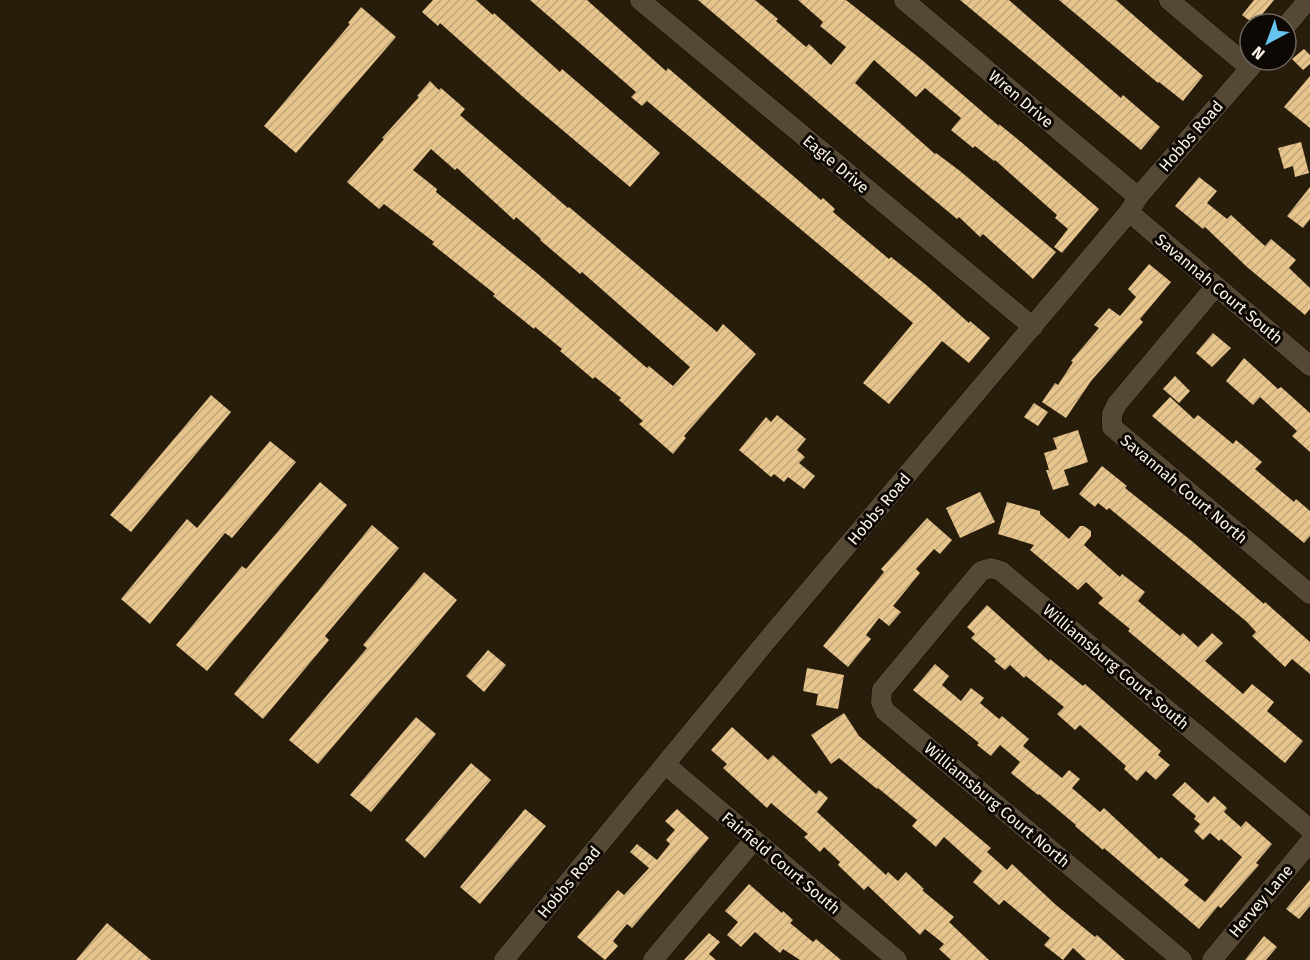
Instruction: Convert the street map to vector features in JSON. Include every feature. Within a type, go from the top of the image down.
[{"type":"street","name":"Eagle Drive","points":[[640,0],[1032,327]]},
{"type":"street","name":"Wren Drive","points":[[904,0],[1134,205]]},
{"type":"street","points":[[1169,0],[1238,52]]},
{"type":"street","points":[[1298,12],[1308,0]]},
{"type":"street","name":"Hobbs Road","points":[[504,960],[764,644],[1247,72]]},
{"type":"street","name":"Savannah Court South","points":[[1134,205],[1215,287],[1310,366]]},
{"type":"street","name":"Savannah Court North","points":[[1215,287],[1117,404],[1112,414],[1112,427],[1310,594]]},
{"type":"street","name":"Williamsburg Court South","points":[[929,633],[981,571],[991,568],[1001,571],[1310,829]]},
{"type":"street","name":"Williamsburg Court North","points":[[929,633],[882,690],[881,702],[885,711],[1182,960]]},
{"type":"street","name":"Fairfield Court South","points":[[666,765],[897,960]]},
{"type":"street","points":[[653,960],[754,840]]},
{"type":"street","name":"Hervey Lane","points":[[1212,960],[1310,842]]},
{"type":"building","points":[[433,0],[476,0],[493,15],[494,13],[560,72],[562,69],[660,153],[630,187],[440,23],[438,26],[422,12]]},
{"type":"building","points":[[530,0],[587,0],[666,71],[668,68],[821,200],[823,198],[835,209],[833,212],[889,259],[891,257],[990,338],[969,363],[942,341],[889,404],[863,383],[913,323],[647,101],[642,106],[631,97],[636,92]]},
{"type":"building","points":[[698,0],[755,0],[806,47],[809,44],[831,65],[846,47],[820,26],[823,22],[798,0],[846,0],[922,60],[1099,209],[1062,253],[1054,247],[1068,229],[1055,218],[1057,215],[995,160],[975,146],[973,148],[951,130],[961,118],[925,88],[916,97],[874,60],[855,83],[935,154],[960,171],[1056,252],[1033,279],[983,234],[980,237],[959,217],[957,219]]},
{"type":"building","points":[[960,0],[1009,0],[1121,98],[1123,95],[1160,127],[1141,150]]},
{"type":"building","points":[[1059,0],[1116,0],[1203,76],[1183,101],[1158,83]]},
{"type":"building","points":[[1254,0],[1274,0],[1264,12],[1244,12]]},
{"type":"building","points":[[361,7],[396,37],[296,153],[264,126],[350,24],[348,23]]},
{"type":"building","points":[[1304,49],[1310,55],[1310,64],[1303,70],[1298,65],[1298,54]]},
{"type":"building","points":[[1310,76],[1310,128],[1284,107]]},
{"type":"building","points":[[430,81],[439,90],[441,88],[465,109],[460,115],[568,208],[717,332],[723,324],[756,354],[684,436],[686,438],[673,454],[639,424],[643,421],[619,400],[621,398],[595,377],[593,379],[560,351],[562,349],[493,296],[495,294],[432,244],[434,242],[384,204],[379,209],[347,182],[419,97],[417,96]],"holes":[[[431,149],[455,170],[457,168],[514,220],[516,217],[580,274],[582,272],[690,367],[673,386],[649,366],[647,368],[538,274],[436,192],[437,189],[413,170]]]},
{"type":"building","points":[[1301,142],[1309,173],[1295,177],[1293,166],[1284,169],[1278,148]]},
{"type":"building","points":[[1199,177],[1217,191],[1207,203],[1227,219],[1231,215],[1265,246],[1271,239],[1296,260],[1289,268],[1310,288],[1310,309],[1305,315],[1247,267],[1205,227],[1203,229],[1175,206]]},
{"type":"building","points":[[1310,187],[1310,219],[1303,228],[1287,216]]},
{"type":"building","points":[[1149,264],[1171,282],[1140,319],[1143,322],[1091,381],[1066,418],[1042,402],[1055,383],[1058,385],[1073,362],[1071,361],[1099,328],[1094,325],[1109,308],[1120,316],[1136,297],[1128,289]]},
{"type":"building","points":[[1213,333],[1231,348],[1212,367],[1196,353]]},
{"type":"building","points":[[1244,358],[1278,389],[1281,387],[1310,413],[1310,452],[1292,436],[1297,431],[1260,397],[1253,405],[1226,381]]},
{"type":"building","points":[[1175,376],[1190,391],[1179,403],[1163,389]]},
{"type":"building","points":[[211,395],[231,412],[131,532],[110,515]]},
{"type":"building","points":[[1170,397],[1194,419],[1198,415],[1233,444],[1236,440],[1262,462],[1255,469],[1294,502],[1296,499],[1310,511],[1310,536],[1304,543],[1152,416]]},
{"type":"building","points":[[1034,403],[1048,412],[1038,426],[1024,417]]},
{"type":"building","points":[[777,415],[806,439],[797,450],[805,457],[799,463],[815,476],[804,489],[788,477],[784,482],[774,474],[771,477],[739,450],[766,417],[771,422]]},
{"type":"building","points":[[1078,430],[1088,462],[1064,470],[1069,485],[1053,490],[1046,470],[1049,470],[1044,453],[1057,449],[1053,438]]},
{"type":"building","points":[[270,441],[296,462],[232,538],[225,533],[150,624],[121,599],[187,519],[197,528]]},
{"type":"building","points":[[1102,466],[1127,486],[1125,488],[1193,542],[1310,642],[1310,674],[1292,659],[1285,667],[1252,636],[1256,632],[1247,622],[1109,508],[1107,510],[1098,503],[1095,507],[1079,494]]},
{"type":"building","points":[[320,482],[347,505],[207,671],[176,645],[242,566],[246,569]]},
{"type":"building","points":[[980,492],[995,522],[960,538],[946,508]]},
{"type":"building","points":[[1007,502],[1040,511],[1040,514],[1069,539],[1080,526],[1084,526],[1091,531],[1091,536],[1084,545],[1120,577],[1122,574],[1145,592],[1138,601],[1180,636],[1183,633],[1198,647],[1212,633],[1223,643],[1205,661],[1243,694],[1252,684],[1274,702],[1267,711],[1303,741],[1285,763],[1128,631],[1130,629],[1098,603],[1103,598],[1086,582],[1078,590],[1030,550],[1034,545],[998,534]]},
{"type":"building","points":[[927,518],[952,540],[940,554],[934,549],[916,569],[920,573],[893,606],[901,612],[889,626],[879,618],[866,635],[871,639],[848,667],[823,646],[884,572],[881,569]]},
{"type":"building","points":[[372,525],[399,548],[325,636],[329,640],[263,719],[234,694]]},
{"type":"building","points":[[424,572],[457,600],[318,764],[289,740],[367,648],[363,645]]},
{"type":"building","points":[[987,605],[1049,661],[1050,659],[1083,686],[1085,684],[1161,751],[1158,755],[1170,765],[1156,780],[1146,771],[1137,781],[1124,769],[1126,766],[1080,725],[1075,730],[1057,714],[1064,707],[1010,665],[1005,670],[994,661],[996,659],[971,638],[975,634],[967,627]]},
{"type":"building","points":[[488,650],[506,665],[484,692],[466,676]]},
{"type":"building","points":[[935,664],[949,676],[942,685],[961,701],[971,688],[984,698],[980,703],[999,719],[1002,716],[1029,739],[1023,746],[1062,778],[1069,770],[1080,779],[1072,788],[1100,812],[1104,808],[1159,859],[1161,857],[1189,880],[1184,885],[1205,902],[1242,857],[1210,833],[1203,840],[1194,831],[1200,824],[1194,819],[1196,816],[1172,795],[1185,782],[1208,803],[1214,796],[1227,808],[1224,812],[1241,827],[1246,821],[1272,844],[1256,863],[1259,865],[1221,908],[1218,906],[1199,929],[1011,773],[1020,762],[1000,745],[991,756],[977,745],[979,743],[913,690]]},
{"type":"building","points":[[807,668],[844,675],[838,709],[816,705],[818,694],[803,691]]},
{"type":"building","points":[[844,713],[859,736],[991,848],[987,852],[1007,870],[1012,864],[1056,905],[1095,937],[1097,935],[1125,960],[1086,960],[1073,948],[1063,960],[1044,945],[1050,938],[1004,900],[999,905],[973,882],[982,871],[944,837],[936,847],[912,826],[917,820],[878,788],[839,758],[831,764],[811,735]]},
{"type":"building","points":[[416,717],[436,734],[371,812],[350,795]]},
{"type":"building","points":[[732,727],[768,760],[773,755],[816,794],[819,790],[828,798],[817,812],[886,875],[888,872],[898,881],[906,872],[924,889],[922,890],[954,917],[949,922],[989,960],[951,960],[939,949],[944,944],[925,929],[920,935],[868,886],[864,890],[838,865],[840,862],[824,847],[820,852],[804,837],[808,834],[771,803],[767,808],[723,768],[727,764],[711,750]]},
{"type":"building","points":[[471,763],[491,780],[425,858],[405,840]]},
{"type":"building","points":[[525,809],[546,826],[480,904],[460,887]]},
{"type":"building","points":[[677,809],[709,838],[632,928],[627,924],[613,941],[618,946],[605,960],[577,937],[618,890],[624,895],[649,868],[630,852],[637,844],[657,860],[670,844],[666,840],[675,830],[665,821]]},
{"type":"building","points":[[1310,880],[1310,906],[1299,919],[1286,909]]},
{"type":"building","points":[[749,884],[793,920],[790,923],[813,942],[816,939],[841,960],[800,960],[783,949],[780,953],[755,932],[741,947],[727,935],[738,922],[725,911]]},
{"type":"building","points":[[107,923],[151,960],[76,960]]},
{"type":"building","points":[[709,933],[720,942],[709,954],[716,960],[684,960]]},
{"type":"building","points":[[1264,936],[1277,947],[1266,960],[1245,960]]}]
